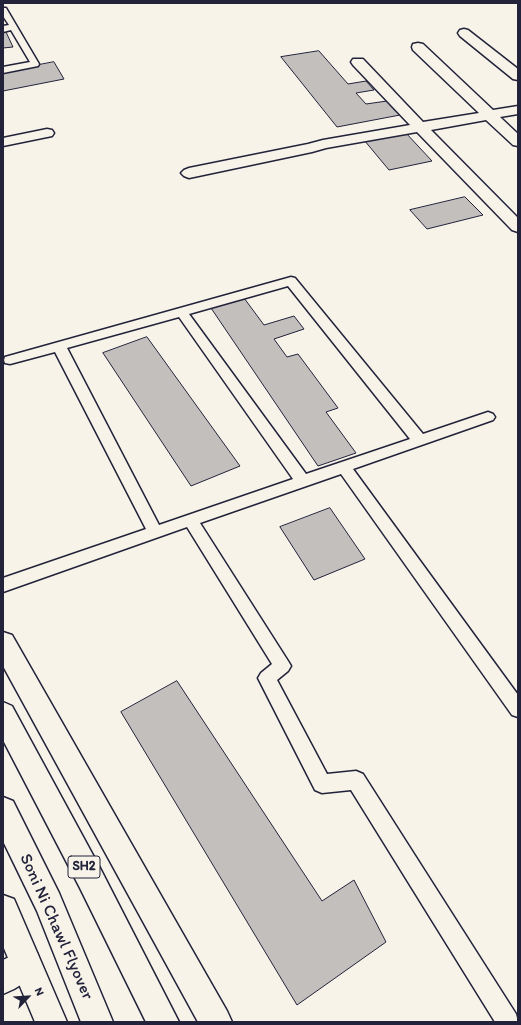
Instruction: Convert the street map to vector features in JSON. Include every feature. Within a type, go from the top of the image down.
[{"type":"street","points":[[464,33],[518,76]]},
{"type":"street","points":[[418,47],[518,142]]},
{"type":"street","points":[[358,62],[518,227]]},
{"type":"street","points":[[189,173],[312,148],[323,144],[518,110]]},
{"type":"street","points":[[3,142],[46,133]]},
{"type":"street","points":[[3,643],[216,1022]]},
{"type":"street","name":"SH2","points":[[3,714],[164,1022]]},
{"type":"street","name":"Soni Ni Chawl Flyover","points":[[3,811],[49,903],[98,1022]]},
{"type":"street","points":[[3,910],[15,971],[51,1022]]},
{"type":"lane","points":[[3,10],[35,64],[3,70]]},
{"type":"lane","points":[[3,29],[14,27]]},
{"type":"lane","points":[[10,360],[291,281],[420,441]]},
{"type":"lane","points":[[182,312],[303,481]]},
{"type":"lane","points":[[59,346],[155,532]]},
{"type":"lane","points":[[3,585],[488,417]]},
{"type":"lane","points":[[344,467],[518,709]]},
{"type":"lane","points":[[190,520],[282,666],[267,678],[322,784],[356,780],[508,1022]]},
{"type":"building","points":[[6,32],[13,47],[3,48],[3,33]]},
{"type":"building","points":[[319,51],[348,84],[366,81],[374,90],[356,93],[366,104],[387,101],[400,115],[337,127],[281,57]]},
{"type":"building","points":[[54,62],[64,79],[3,91],[3,72]]},
{"type":"building","points":[[405,132],[432,161],[389,170],[364,140]]},
{"type":"building","points":[[465,197],[483,215],[427,229],[410,210]]},
{"type":"building","points":[[244,298],[264,325],[294,316],[304,329],[274,339],[287,357],[298,354],[338,408],[326,412],[356,453],[318,466],[211,308]]},
{"type":"building","points":[[147,337],[240,466],[191,486],[103,353]]},
{"type":"building","points":[[330,508],[365,559],[314,580],[280,527]]},
{"type":"building","points":[[177,681],[322,901],[354,880],[386,942],[297,1005],[121,712]]}]
